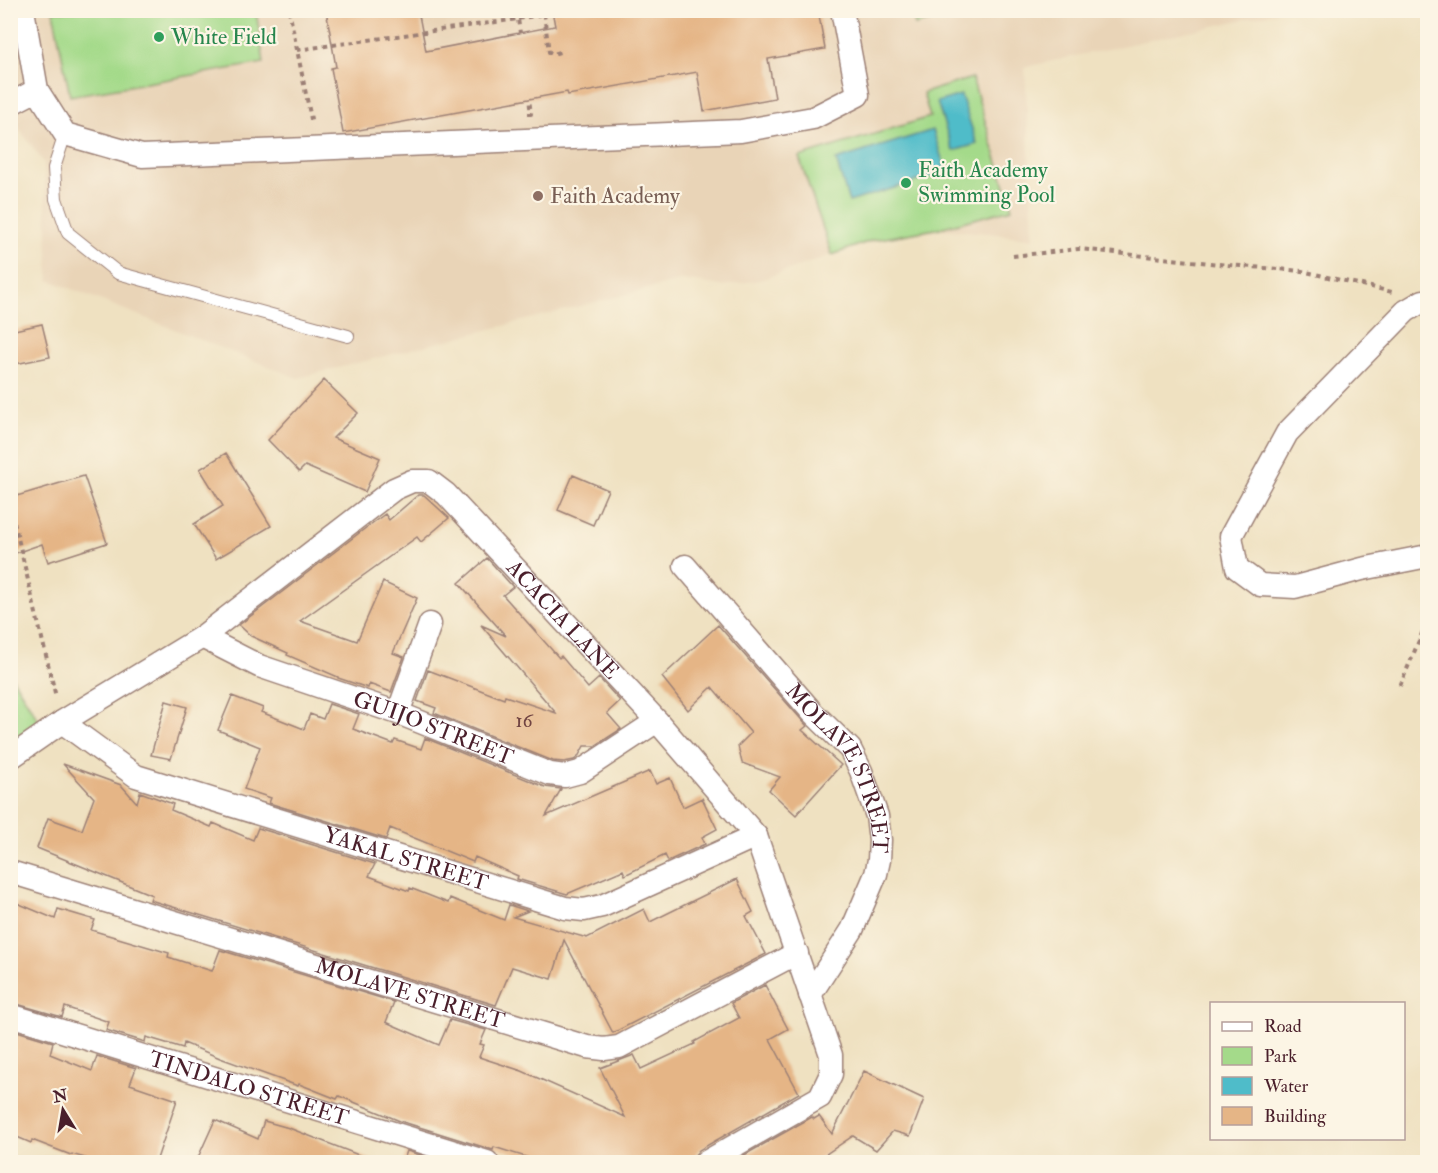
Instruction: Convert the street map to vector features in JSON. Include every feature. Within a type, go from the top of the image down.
[{"type":"street","points":[[23,10],[37,90],[65,134],[142,156],[741,131],[813,118],[858,95],[842,10]]},
{"type":"street","points":[[10,104],[37,90]]},
{"type":"street","points":[[1425,302],[1406,311],[1287,433],[1231,536],[1237,568],[1260,585],[1295,587],[1362,569],[1428,556]]},
{"type":"street","name":"ACACIA LANE","points":[[10,758],[62,722],[202,637],[394,489],[411,482],[429,481],[446,494],[657,721],[756,836],[831,1055],[831,1074],[820,1097],[706,1162]]},
{"type":"street","name":"MOLAVE STREET","points":[[685,566],[813,713],[850,750],[861,771],[877,816],[880,840],[876,874],[852,930],[810,995]]},
{"type":"street","points":[[398,712],[430,624]]},
{"type":"street","name":"GUIJO STREET","points":[[202,637],[259,666],[398,712],[550,774],[566,776],[580,772],[657,721]]},
{"type":"street","name":"YAKAL STREET","points":[[62,722],[136,776],[566,908],[584,910],[602,906],[756,836]]},
{"type":"street","name":"MOLAVE STREET","points":[[10,872],[587,1047],[604,1049],[619,1047],[797,953]]},
{"type":"street","name":"TINDALO STREET","points":[[10,1015],[487,1162]]},
{"type":"lane","points":[[65,134],[54,168],[56,199],[68,233],[118,273],[348,336]]},
{"type":"path","points":[[289,10],[313,128]]},
{"type":"path","points":[[297,50],[518,19],[543,12],[549,52],[553,54],[560,52]]},
{"type":"path","points":[[518,19],[520,33]]},
{"type":"path","points":[[519,115],[531,114],[529,99]]},
{"type":"path","points":[[1013,256],[1079,249],[1228,266],[1302,271],[1425,302]]},
{"type":"path","points":[[10,505],[62,722]]},
{"type":"path","points":[[1400,686],[1428,619]]},
{"type":"shaded area","name":"Faith Academy","points":[[10,11],[1282,11],[1025,67],[1033,239],[936,229],[873,240],[760,280],[722,286],[683,280],[298,378],[49,280],[44,163],[11,117]]},
{"type":"green space","points":[[911,10],[970,11],[915,25]]},
{"type":"green space","name":"White Field","points":[[53,11],[256,11],[264,63],[70,96]]},
{"type":"green space","name":"Faith Academy Swimming Pool","points":[[972,78],[1012,209],[936,229],[873,240],[832,255],[799,157],[930,117],[923,93]]},
{"type":"green space","points":[[10,674],[41,724],[11,741],[10,741]]},
{"type":"water","points":[[961,95],[977,144],[953,151],[937,102]]},
{"type":"water","points":[[933,130],[946,172],[849,202],[836,160]]},
{"type":"building","points":[[326,10],[418,10],[426,51],[555,26],[552,10],[818,10],[825,49],[768,59],[775,98],[704,111],[697,72],[568,95],[567,92],[343,133],[331,68],[336,67]]},
{"type":"building","points":[[42,324],[50,357],[10,365],[10,331]]},
{"type":"building","points":[[324,380],[358,413],[333,438],[380,458],[365,492],[305,466],[299,472],[268,440]]},
{"type":"building","points":[[226,453],[271,526],[216,559],[194,524],[223,506],[200,469]]},
{"type":"building","points":[[573,475],[608,490],[593,525],[558,510]]},
{"type":"building","points":[[84,476],[107,543],[48,562],[42,544],[10,555],[10,498]]},
{"type":"building","points":[[418,495],[424,495],[449,518],[421,542],[417,537],[300,621],[357,641],[383,582],[417,598],[393,653],[404,657],[391,692],[369,684],[368,688],[338,678],[251,636],[239,625],[367,527],[385,514],[389,520]]},
{"type":"building","points":[[487,558],[513,587],[503,595],[559,658],[561,656],[588,688],[599,678],[620,701],[607,713],[621,729],[595,746],[584,746],[574,760],[553,761],[434,713],[436,708],[417,701],[428,670],[504,699],[505,696],[556,713],[481,625],[506,636],[459,583]]},
{"type":"building","points":[[718,625],[807,726],[802,730],[841,765],[796,815],[769,790],[780,777],[742,763],[738,746],[751,733],[712,687],[688,710],[662,677]]},
{"type":"building","points":[[232,696],[263,708],[261,712],[304,729],[310,714],[323,719],[329,704],[359,714],[353,729],[393,744],[395,740],[421,749],[425,738],[545,787],[561,789],[546,816],[650,771],[656,784],[670,778],[683,807],[702,798],[717,829],[702,837],[705,844],[668,861],[665,855],[625,875],[623,870],[567,894],[517,879],[518,876],[475,857],[473,862],[390,828],[386,839],[269,803],[271,798],[244,789],[260,747],[218,730]]},
{"type":"building","points":[[166,701],[187,707],[171,759],[151,755]]},
{"type":"building","points":[[63,764],[121,785],[137,803],[140,792],[173,804],[171,810],[211,827],[213,823],[253,840],[258,828],[375,864],[369,876],[409,891],[410,888],[448,903],[450,898],[504,920],[509,905],[528,911],[513,917],[587,938],[644,909],[650,922],[737,879],[753,912],[746,916],[766,954],[613,1033],[564,940],[552,979],[512,967],[496,1005],[150,900],[152,895],[37,848],[48,818],[82,830],[94,798]]},
{"type":"building","points":[[17,903],[55,919],[58,909],[95,920],[91,930],[169,953],[168,957],[212,971],[220,950],[394,1002],[386,1022],[439,1045],[450,1020],[486,1030],[480,1044],[484,1045],[479,1057],[522,1071],[625,1117],[600,1068],[634,1055],[641,1069],[695,1044],[694,1042],[739,1018],[731,1003],[765,985],[788,1029],[770,1039],[799,1093],[699,1150],[693,1162],[542,1162],[494,1147],[493,1150],[400,1121],[339,1096],[337,1099],[299,1084],[298,1086],[184,1043],[183,1048],[146,1037],[145,1042],[106,1030],[109,1022],[65,1007],[62,1017],[10,1002],[10,918]]},
{"type":"building","points":[[10,1029],[53,1042],[50,1054],[92,1071],[97,1056],[136,1068],[130,1084],[177,1100],[156,1162],[98,1162],[71,1155],[32,1140],[31,1143],[10,1134]]},
{"type":"building","points":[[864,1071],[924,1099],[910,1136],[893,1131],[876,1150],[853,1136],[814,1162],[732,1162],[812,1117],[814,1119],[819,1116],[832,1134]]},
{"type":"building","points":[[215,1120],[258,1139],[264,1121],[289,1128],[374,1162],[196,1162]]},
{"type":"building","points":[[407,1151],[443,1162],[403,1162]]},
{"type":"place","name":"White Field","points":[[159,37]]},
{"type":"place","name":"Faith Academy Swimming Pool","points":[[906,183]]},
{"type":"place","name":"Faith Academy","points":[[538,196]]}]
